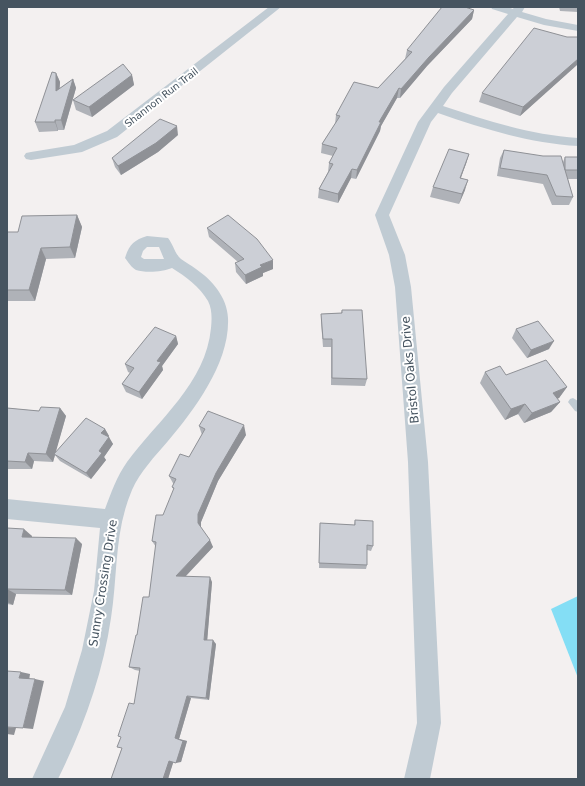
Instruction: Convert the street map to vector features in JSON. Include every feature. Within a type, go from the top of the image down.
[{"type":"street","name":"Shannon Run Trail","points":[[31,156],[77,149],[112,134],[276,7]]},
{"type":"street","points":[[496,7],[517,10],[557,25],[578,28]]},
{"type":"street","name":"Bristol Oaks Drive","points":[[416,779],[429,723],[418,462],[403,287],[397,256],[382,215],[425,122],[448,90],[517,10]]},
{"type":"street","points":[[436,108],[523,136],[578,142]]},
{"type":"street","name":"Sunny Crossing Drive","points":[[45,779],[68,729],[84,683],[98,632],[112,518],[125,484],[142,458],[169,426],[187,401],[204,374],[218,339],[220,318],[214,298],[204,282],[173,261]]},
{"type":"street","points":[[7,510],[112,518]]},
{"type":"water","points":[[578,596],[578,678],[551,609]]},
{"type":"building","points":[[442,7],[465,7],[474,10],[401,89],[399,88],[379,122],[381,122],[357,170],[352,169],[338,194],[319,189],[333,164],[329,163],[337,148],[322,144],[340,116],[336,115],[354,82],[378,88],[412,52],[407,50]]},
{"type":"building","points":[[534,28],[567,37],[578,37],[578,59],[523,107],[482,93]]},
{"type":"building","points":[[123,64],[132,75],[89,107],[73,100]]},
{"type":"building","points":[[52,72],[56,73],[56,91],[73,79],[61,120],[55,120],[55,122],[35,122]]},
{"type":"building","points":[[160,119],[177,126],[156,143],[118,166],[112,158]]},
{"type":"building","points":[[449,149],[469,154],[460,178],[468,180],[462,194],[433,187]]},
{"type":"building","points":[[504,150],[543,156],[561,156],[573,197],[556,196],[547,175],[500,168]]},
{"type":"building","points":[[565,157],[578,157],[578,170],[565,170]]},
{"type":"building","points":[[77,215],[70,247],[41,248],[29,290],[7,290],[7,232],[18,232],[22,216]]},
{"type":"building","points":[[228,215],[257,239],[273,260],[260,265],[262,267],[245,275],[235,263],[244,259],[207,228]]},
{"type":"building","points":[[342,310],[362,310],[367,379],[332,378],[332,339],[323,339],[321,314],[342,313]]},
{"type":"building","points":[[538,321],[554,341],[531,350],[516,329]]},
{"type":"building","points":[[155,327],[176,336],[157,361],[161,362],[139,392],[122,384],[134,368],[125,364]]},
{"type":"building","points":[[546,360],[567,387],[553,393],[560,402],[532,413],[525,404],[511,409],[485,372],[500,366],[506,375]]},
{"type":"building","points":[[41,407],[60,408],[46,454],[28,453],[25,462],[7,461],[7,408],[39,411]]},
{"type":"building","points":[[208,411],[244,425],[216,473],[198,514],[198,523],[210,540],[176,576],[210,577],[204,640],[213,640],[206,698],[187,696],[175,738],[183,741],[176,763],[169,761],[163,779],[111,779],[122,748],[117,747],[121,737],[118,736],[129,703],[134,704],[140,668],[129,667],[137,635],[143,597],[149,597],[156,542],[152,541],[156,515],[163,515],[176,479],[169,476],[180,454],[189,457],[205,429],[199,426]]},
{"type":"building","points":[[86,418],[105,429],[101,433],[109,437],[99,451],[102,453],[86,473],[54,454]]},
{"type":"building","points":[[355,520],[373,521],[373,546],[367,545],[367,565],[319,563],[320,523],[355,525]]},
{"type":"building","points":[[7,528],[24,529],[22,537],[76,538],[65,590],[7,589]]},
{"type":"building","points":[[7,671],[21,672],[19,678],[35,679],[23,728],[7,727]]}]
